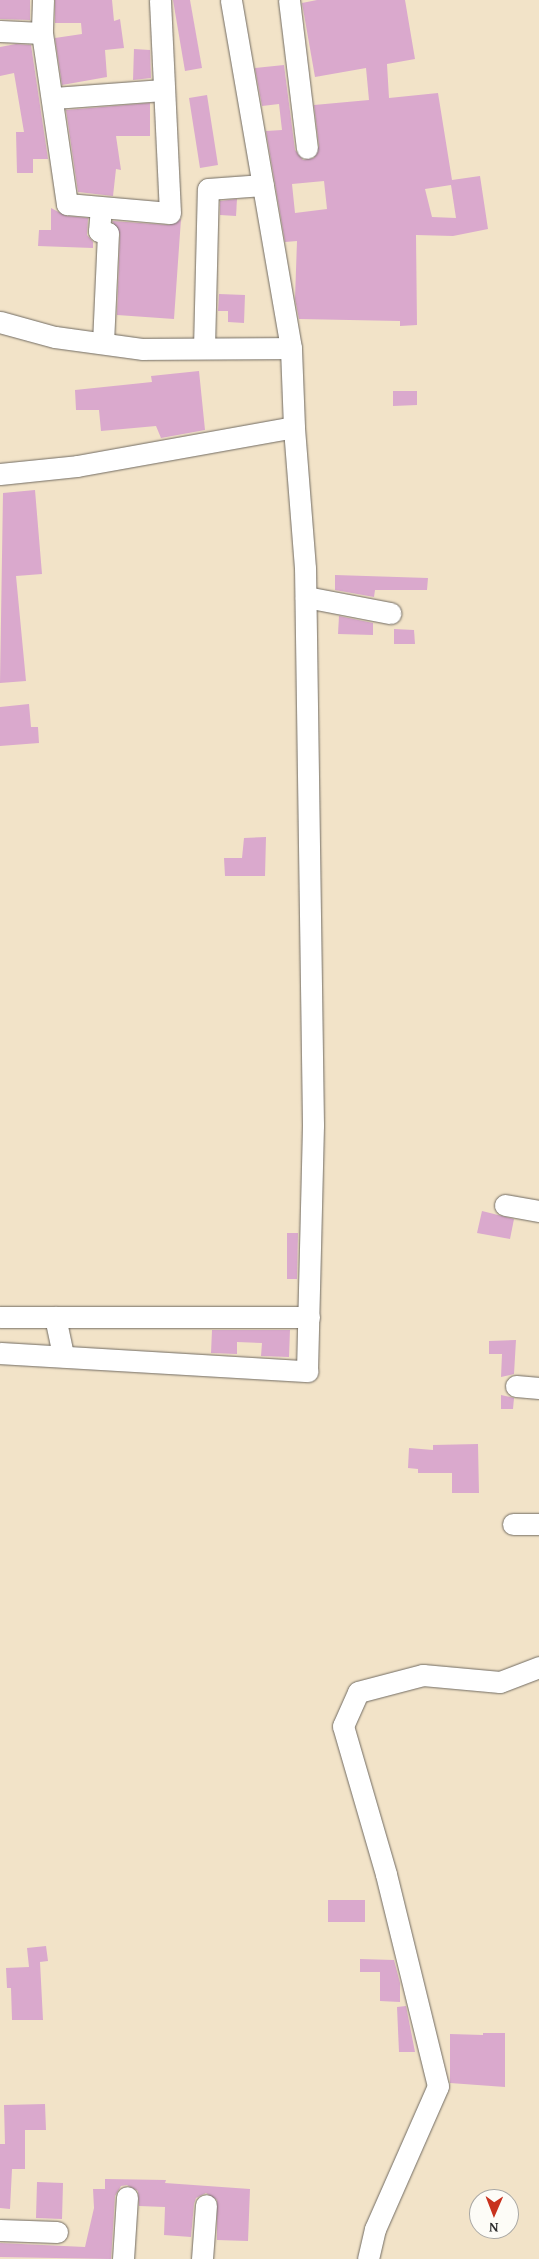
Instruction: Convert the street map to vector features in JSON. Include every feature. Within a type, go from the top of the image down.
[{"type":"street","points":[[43,0],[42,33],[54,98],[67,204],[170,213],[160,0]]},
{"type":"street","points":[[0,1352],[307,1372],[314,1125],[306,597],[294,427],[291,348],[231,0]]},
{"type":"street","points":[[288,0],[308,148]]},
{"type":"street","points":[[0,30],[42,33]]},
{"type":"street","points":[[54,98],[164,90]]},
{"type":"street","points":[[204,348],[208,189],[263,185]]},
{"type":"street","points":[[101,208],[99,231],[108,233],[103,343]]},
{"type":"street","points":[[0,322],[55,337],[143,349],[291,348]]},
{"type":"street","points":[[0,474],[77,466],[294,427]]},
{"type":"street","points":[[306,597],[390,613]]},
{"type":"street","points":[[505,1205],[539,1211]]},
{"type":"street","points":[[0,1317],[308,1318]]},
{"type":"street","points":[[55,1317],[63,1356]]},
{"type":"street","points":[[516,1386],[539,1388]]},
{"type":"street","points":[[513,1524],[539,1524]]},
{"type":"street","points":[[368,2259],[375,2229],[438,2086],[386,1874],[343,1726],[358,1692],[423,1675],[500,1682],[538,1673]]},
{"type":"street","points":[[123,2259],[127,2197]]},
{"type":"street","points":[[202,2259],[206,2205]]},
{"type":"street","points":[[0,2230],[57,2232]]},
{"type":"building","points":[[0,0],[30,0],[30,20],[0,19]]},
{"type":"building","points":[[55,0],[112,0],[114,21],[120,19],[124,48],[105,50],[107,77],[62,85],[55,38],[82,34],[81,23],[55,23]]},
{"type":"building","points":[[173,0],[190,0],[202,68],[185,71]]},
{"type":"building","points":[[317,0],[405,0],[415,59],[387,64],[389,98],[438,93],[452,180],[480,176],[488,229],[453,236],[416,235],[417,325],[400,326],[400,321],[299,319],[295,299],[297,241],[285,242],[266,131],[282,130],[279,104],[262,106],[255,68],[284,65],[295,150],[303,160],[314,158],[319,146],[314,105],[369,100],[366,68],[315,77],[302,3]],"holes":[[[324,181],[327,209],[295,213],[292,184]],[[451,185],[456,218],[432,217],[425,189]]]},
{"type":"building","points":[[16,44],[31,45],[48,159],[33,159],[33,173],[17,173],[16,132],[24,132],[14,73],[0,76],[0,47]]},
{"type":"building","points":[[134,49],[150,50],[151,78],[133,80]]},
{"type":"building","points":[[207,95],[218,165],[200,168],[189,98]]},
{"type":"building","points":[[150,103],[150,136],[116,136],[121,170],[116,169],[113,196],[78,192],[66,110]]},
{"type":"building","points":[[237,199],[236,216],[220,215],[220,201]]},
{"type":"building","points":[[51,208],[66,216],[88,218],[87,235],[93,242],[93,248],[38,246],[39,230],[51,230]]},
{"type":"building","points":[[181,219],[174,319],[117,315],[120,234],[112,221],[169,225]]},
{"type":"building","points":[[219,294],[245,295],[244,323],[228,322],[228,311],[218,311]]},
{"type":"building","points":[[199,371],[205,430],[161,438],[156,426],[101,431],[99,410],[76,410],[75,390],[152,382],[151,376]]},
{"type":"building","points":[[393,391],[417,391],[417,405],[393,406]]},
{"type":"building","points":[[35,490],[42,574],[16,576],[26,681],[0,683],[3,493]]},
{"type":"building","points":[[335,575],[428,578],[427,590],[375,590],[374,597],[335,590]]},
{"type":"building","points":[[339,616],[373,623],[373,635],[338,634]]},
{"type":"building","points":[[394,629],[414,630],[415,644],[394,644]]},
{"type":"building","points":[[29,704],[31,727],[38,727],[39,743],[0,746],[0,707]]},
{"type":"building","points":[[266,837],[265,876],[225,876],[224,858],[242,858],[244,838]]},
{"type":"building","points":[[482,1211],[514,1219],[510,1239],[477,1233]]},
{"type":"building","points":[[287,1233],[298,1233],[297,1279],[287,1279]]},
{"type":"building","points":[[212,1330],[290,1330],[289,1357],[261,1356],[262,1343],[237,1342],[237,1354],[211,1353]]},
{"type":"building","points":[[516,1340],[514,1374],[501,1377],[502,1354],[489,1354],[489,1341]]},
{"type":"building","points":[[501,1395],[514,1398],[513,1409],[501,1409]]},
{"type":"building","points":[[478,1444],[479,1493],[452,1493],[452,1473],[418,1473],[418,1469],[408,1468],[409,1448],[433,1450],[433,1445]]},
{"type":"building","points":[[328,1900],[365,1900],[365,1922],[328,1922]]},
{"type":"building","points":[[46,1946],[48,1961],[40,1962],[43,2020],[12,2020],[11,1988],[7,1988],[6,1968],[29,1967],[27,1948]]},
{"type":"building","points":[[360,1959],[394,1960],[400,1983],[400,2002],[380,2001],[380,1972],[360,1972]]},
{"type":"building","points":[[406,2006],[415,2052],[399,2052],[397,2007]]},
{"type":"building","points":[[483,2033],[505,2033],[505,2087],[450,2083],[450,2034],[483,2035]]},
{"type":"building","points":[[45,2104],[46,2130],[25,2130],[25,2169],[12,2169],[10,2209],[0,2208],[0,2144],[5,2144],[4,2105]]},
{"type":"building","points":[[105,2179],[166,2180],[165,2183],[250,2189],[248,2241],[217,2240],[217,2200],[206,2193],[196,2198],[191,2237],[164,2235],[165,2207],[139,2206],[138,2191],[127,2185],[121,2186],[115,2196],[111,2259],[0,2257],[0,2243],[85,2247],[94,2208],[93,2189],[105,2189]]},
{"type":"building","points":[[37,2182],[63,2183],[62,2219],[36,2218]]}]
